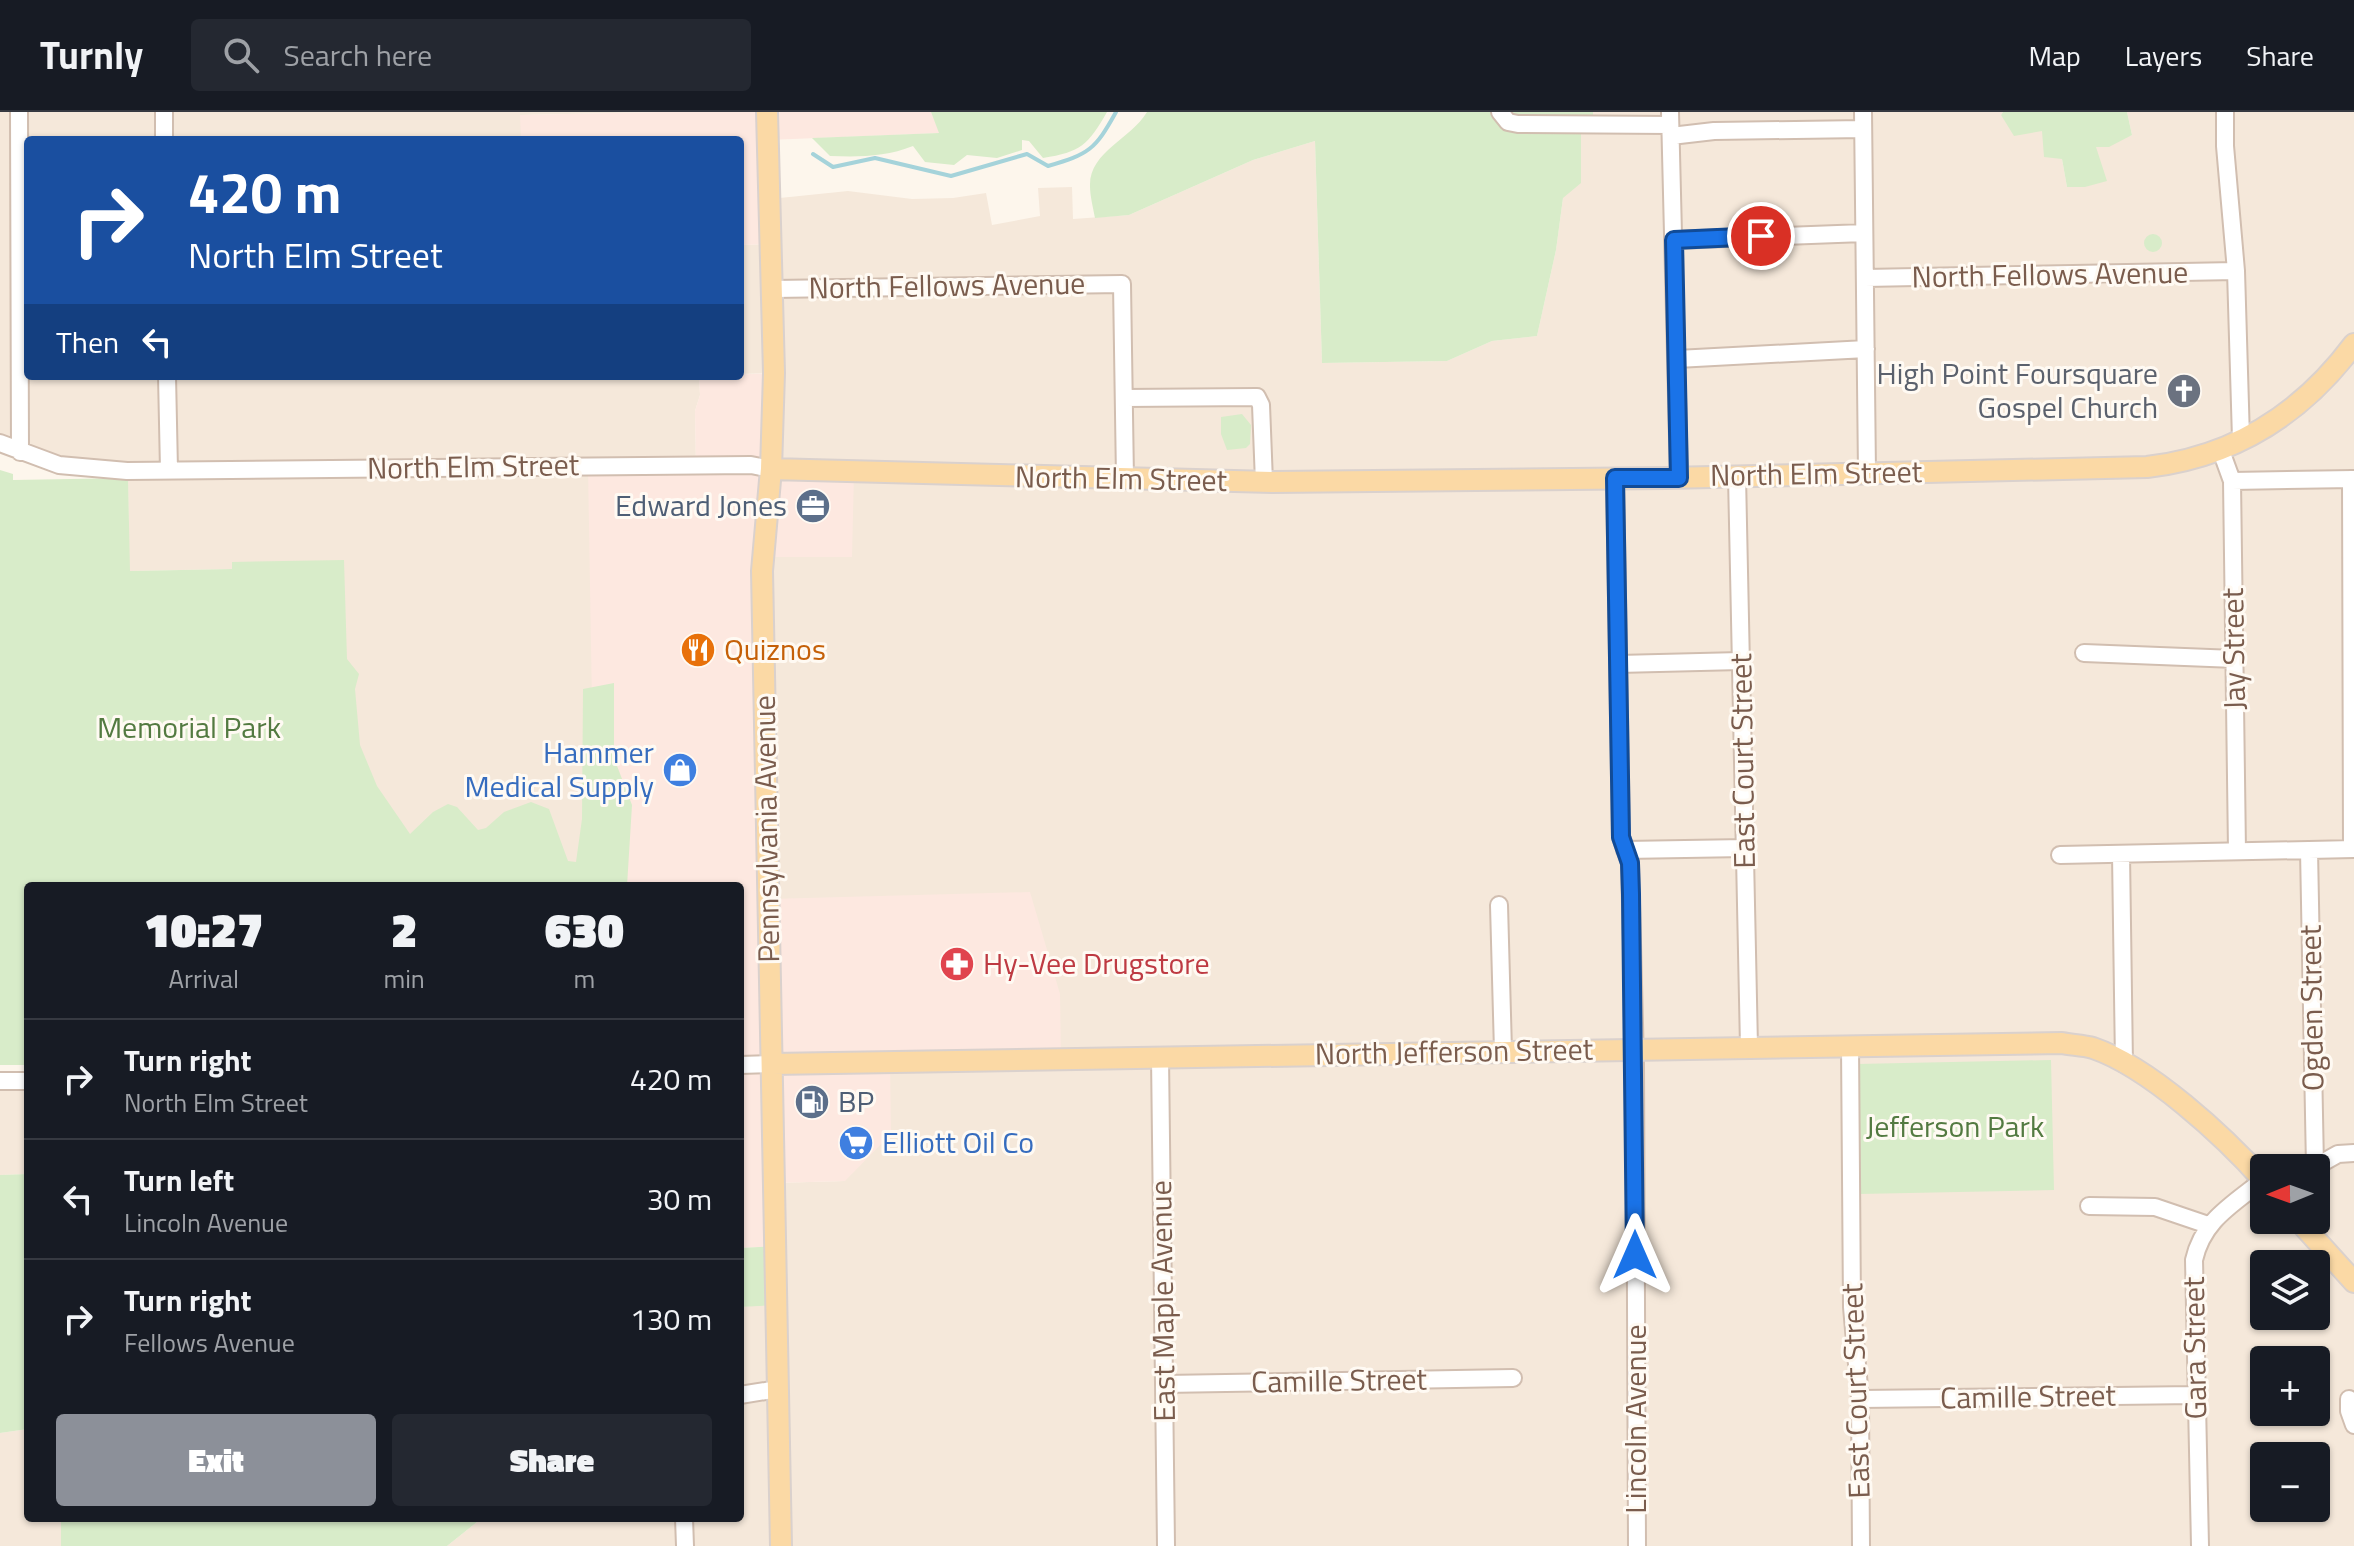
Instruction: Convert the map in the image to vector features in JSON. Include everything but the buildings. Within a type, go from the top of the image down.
[{"type":"main road","name":"Pennsylvania Avenue","points":[[767,112],[773,289],[771,469],[762,571],[781,1546]]},
{"type":"main road","name":"North Elm Street","points":[[771,469],[1264,482],[1679,478],[2147,467],[2178,463],[2263,429],[2291,412],[2327,377],[2354,344]]},
{"type":"main road","name":"North Jefferson Street","points":[[772,1064],[2062,1043],[2092,1047],[2156,1084],[2250,1165]]},
{"type":"main road","points":[[2311,1234],[2354,1282]]},
{"type":"street","points":[[19,112],[20,452]]},
{"type":"street","points":[[164,112],[164,136]]},
{"type":"street","points":[[1500,112],[1508,122],[1518,124],[1670,124],[1714,131],[1863,121],[1867,473]]},
{"type":"street","points":[[2225,112],[2236,271],[2241,439]]},
{"type":"street","points":[[1670,124],[1679,478]]},
{"type":"street","points":[[1674,240],[1864,233]]},
{"type":"street","name":"North Fellows Avenue","points":[[1865,278],[2236,271]]},
{"type":"street","name":"North Fellows Avenue","points":[[773,289],[1122,284],[1124,398]]},
{"type":"street","points":[[1677,359],[1866,349]]},
{"type":"street","points":[[167,380],[169,470]]},
{"type":"street","points":[[1125,479],[1124,398],[1257,397],[1261,405],[1264,482]]},
{"type":"street","name":"North Elm Street","points":[[0,443],[59,465],[127,471],[751,465],[771,469]]},
{"type":"street","name":"Jay Street","points":[[2220,448],[2232,481],[2237,851]]},
{"type":"street","name":"East Court Street","points":[[1737,476],[1749,1047]]},
{"type":"street","name":"Lincoln Avenue","points":[[1615,478],[1621,837],[1630,863],[1635,1049],[1637,1546]]},
{"type":"street","points":[[2060,855],[2353,849],[2352,479],[2232,481]]},
{"type":"street","points":[[2084,653],[2235,659]]},
{"type":"street","points":[[1618,664],[1741,661]]},
{"type":"street","points":[[1625,850],[1745,848]]},
{"type":"street","name":"Ogden Street","points":[[2309,850],[2314,1154]]},
{"type":"street","points":[[2121,854],[2124,1064]]},
{"type":"street","points":[[1499,905],[1503,1051]]},
{"type":"street","name":"East Court Street","points":[[1850,1045],[1852,1307],[1860,1399],[1861,1546]]},
{"type":"street","name":"East Maple Avenue","points":[[1160,1057],[1166,1546]]},
{"type":"street","name":"North Jefferson Street","points":[[744,1065],[772,1064]]},
{"type":"street","points":[[0,1081],[24,1081]]},
{"type":"street","points":[[2330,1158],[2338,1154],[2354,1153]]},
{"type":"street","name":"Gara Street","points":[[2200,1546],[2194,1260],[2197,1244],[2208,1225],[2250,1191]]},
{"type":"street","points":[[2089,1206],[2155,1207],[2208,1225]]},
{"type":"street","name":"Camille Street","points":[[1164,1384],[1513,1378]]},
{"type":"street","points":[[744,1394],[778,1389]]},
{"type":"street","name":"Camille Street","points":[[1860,1399],[2195,1395]]},
{"type":"street","points":[[2349,1399],[2354,1425]]},
{"type":"street","points":[[684,1522],[685,1546]]},
{"type":"shaded area","points":[[0,112],[658,112],[521,115],[521,136],[24,136],[24,380],[699,380],[700,395],[695,411],[696,465],[596,882],[391,882],[232,563],[232,569],[129,571],[128,478],[0,443]]},
{"type":"shaded area","points":[[931,112],[940,133],[768,140],[772,244],[744,245],[744,136],[521,136],[520,115]]},
{"type":"shaded area","points":[[1593,112],[2003,112],[2001,115],[2042,131],[2062,159],[2067,187],[2085,187],[2096,146],[2132,135],[2127,112],[2354,112],[2354,1546],[447,1546],[477,1522],[744,1522],[744,1307],[777,1304],[774,1183],[845,1181],[769,899],[773,373],[744,374],[744,245],[771,244],[770,199],[848,191],[912,199],[986,193],[992,225],[1040,216],[1038,188],[1072,187],[1073,219],[1129,215],[1253,160],[1315,141],[1322,363],[1447,361],[1492,341],[1537,336],[1556,250],[1563,198],[1581,118],[1592,117]]},
{"type":"shaded area","points":[[774,373],[771,469],[854,472],[852,557],[763,557],[769,899],[1030,892],[1060,994],[1061,1058],[890,1062],[891,1134],[845,1181],[774,1183],[775,1246],[744,1248],[744,882],[595,882],[588,466],[696,465],[695,411],[700,395],[699,380],[744,380],[744,374]]},
{"type":"shaded area","points":[[0,1081],[24,1081],[24,1174],[0,1175]]},
{"type":"shaded area","points":[[24,1430],[24,1522],[61,1522],[61,1546],[0,1546],[0,1433]]},
{"type":"green space","points":[[931,112],[1107,112],[1082,145],[1066,153],[1043,158],[1029,141],[1022,140],[1022,150],[997,158],[967,155],[954,165],[925,162],[913,146],[872,156],[830,156],[812,138],[939,133]]},
{"type":"green space","points":[[1147,112],[1593,112],[1593,117],[1581,119],[1581,183],[1563,198],[1556,250],[1537,336],[1492,341],[1447,361],[1322,363],[1315,141],[1253,160],[1129,215],[1095,218],[1090,186],[1096,164]]},
{"type":"green space","points":[[2003,112],[2127,112],[2132,135],[2109,147],[2096,147],[2107,181],[2085,187],[2067,187],[2062,159],[2044,157],[2042,131],[2014,136],[2001,115]]},
{"type":"green space","points":[[2149,234],[2157,234],[2162,243],[2160,250],[2149,252],[2144,247],[2144,239]]},
{"type":"green space","points":[[1242,414],[1251,425],[1250,444],[1246,448],[1227,450],[1221,434],[1221,417]]},
{"type":"green space","name":"Memorial Park","points":[[0,470],[13,474],[13,480],[128,478],[130,571],[232,569],[232,562],[344,560],[347,659],[359,674],[355,689],[360,745],[377,786],[410,834],[433,812],[448,804],[457,807],[478,830],[486,828],[504,812],[531,802],[549,809],[568,861],[576,862],[582,819],[583,689],[614,683],[614,758],[632,805],[627,882],[24,882],[24,1065],[0,1065]]},
{"type":"green space","name":"Jefferson Park","points":[[2051,1060],[2054,1190],[1859,1194],[1857,1064]]},
{"type":"green space","points":[[24,1174],[24,1430],[0,1433],[0,1175]]},
{"type":"green space","points":[[775,1246],[777,1305],[744,1307],[744,1248]]},
{"type":"green space","points":[[61,1522],[477,1522],[447,1546],[61,1546]]},
{"type":"waterway","points":[[813,154],[833,167],[875,158],[951,176],[1027,154],[1048,166],[1090,149],[1116,112]]},
{"type":"place","name":"High Point Foursquare Gospel Church","points":[[2184,391]]},
{"type":"place","name":"Edward Jones","points":[[813,506]]},
{"type":"place","name":"Quiznos","points":[[698,650]]},
{"type":"place","name":"Hammer Medical Supply","points":[[680,770]]},
{"type":"place","name":"Hy-Vee Drugstore","points":[[957,964]]},
{"type":"place","name":"BP","points":[[812,1102]]},
{"type":"place","name":"Elliott Oil Co","points":[[856,1143]]},
{"type":"route","points":[[1635,1255],[1631,894],[1630,863],[1621,837],[1615,478],[1679,478],[1674,240],[1761,236]]}]
